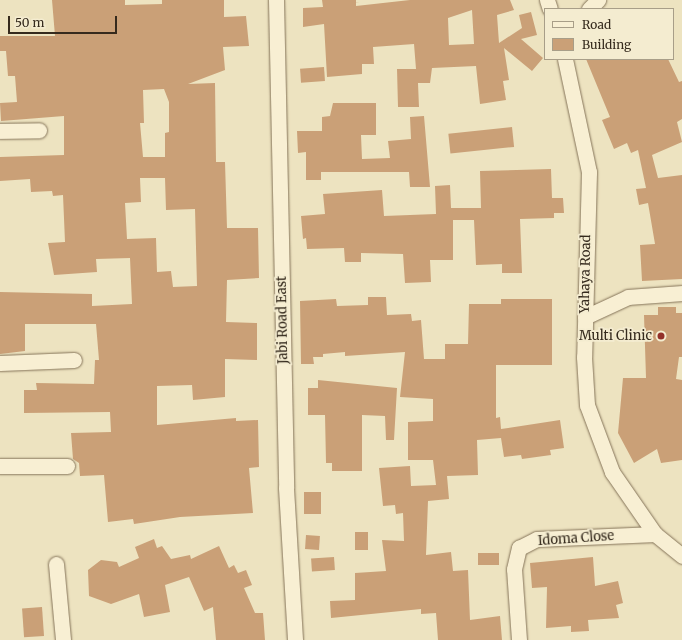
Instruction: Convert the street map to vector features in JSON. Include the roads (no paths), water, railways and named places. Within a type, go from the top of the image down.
[{"type":"street","name":"Jabi Road East","points":[[276,0],[286,488],[295,640]]},
{"type":"street","points":[[590,8],[598,0]]},
{"type":"street","name":"Yahaya Road","points":[[565,60],[589,172],[585,317],[587,405],[597,440],[612,472],[654,534],[682,556]]},
{"type":"street","points":[[0,131],[39,130]]},
{"type":"street","points":[[585,317],[628,297],[682,294]]},
{"type":"street","points":[[0,363],[74,360]]},
{"type":"street","points":[[0,466],[67,466]]},
{"type":"street","name":"Idoma Close","points":[[519,640],[514,569],[519,548],[537,539],[654,534]]},
{"type":"street","points":[[56,564],[63,640]]},
{"type":"place","name":"Multi Clinic","points":[[661,336]]}]
